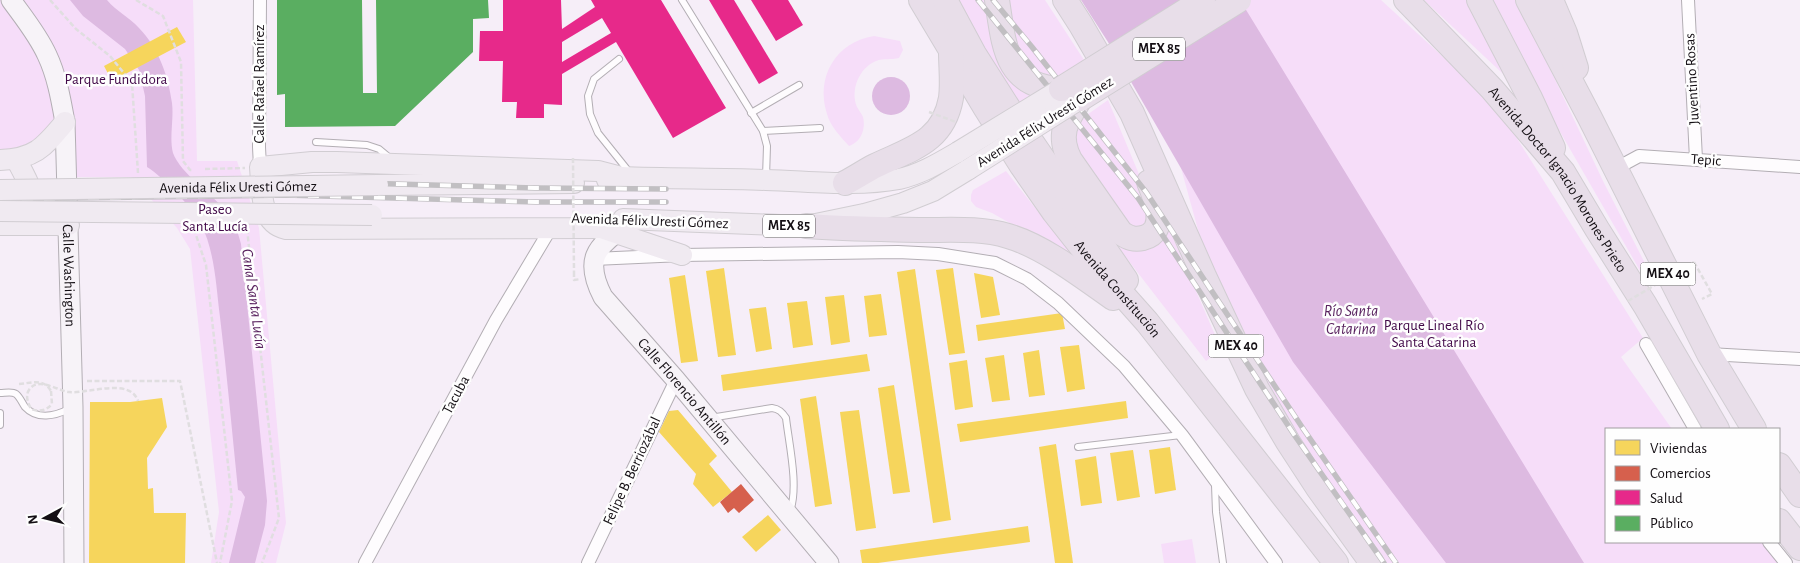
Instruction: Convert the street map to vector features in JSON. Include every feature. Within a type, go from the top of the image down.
[{"type":"highway","name":"Avenida Constitución","points":[[921,0],[1022,166],[1054,212],[1091,259],[1147,322],[1336,563]]},
{"type":"highway","points":[[945,0],[974,54],[1009,109],[1134,293],[1147,322]]},
{"type":"highway","points":[[997,0],[1008,56],[1023,77],[1038,86],[1070,94],[1062,140],[1064,150],[1121,233],[1128,238],[1136,240],[1154,232],[1158,223],[1159,212],[1137,148],[1132,113]]},
{"type":"highway","name":"MEX 40","points":[[1065,0],[1132,113],[1204,276],[1257,389],[1298,457],[1372,563]]},
{"type":"highway","name":"Avenida Félix Uresti Gómez","points":[[1070,94],[1203,0]]},
{"type":"highway","name":"Avenida Félix Uresti Gómez","points":[[1070,94],[1239,0]]},
{"type":"highway","name":"Avenida Doctor Ignacio Morones Prieto","points":[[1406,0],[1492,89],[1563,172],[1645,304],[1716,428]]},
{"type":"highway","points":[[1479,0],[1530,98],[1563,172]]},
{"type":"highway","name":"MEX 40","points":[[1528,0],[1589,116],[1709,354],[1753,428]]},
{"type":"highway","points":[[1551,0],[1565,33],[1589,116]]},
{"type":"highway","points":[[845,183],[874,166],[918,147],[942,125],[951,97],[950,50]]},
{"type":"highway","points":[[806,226],[856,229],[967,230],[1008,236],[1030,245],[1060,262],[1147,322]]},
{"type":"highway","points":[[1780,466],[1800,495]]},
{"type":"highway","points":[[1780,522],[1800,548]]},
{"type":"main road","name":"Calle Washington","points":[[11,0],[32,28],[48,56],[59,90],[65,122],[78,399],[74,563]]},
{"type":"main road","name":"Avenida Félix Uresti Gómez","points":[[0,190],[593,183],[627,178],[872,182],[901,178],[929,170],[958,152],[1070,94]]},
{"type":"main road","name":"Avenida Félix Uresti Gómez","points":[[0,211],[605,226],[635,220],[806,226],[864,214],[903,203],[933,191],[969,170],[1070,94]]},
{"type":"main road","points":[[8,225],[31,208],[32,196],[29,183],[8,160],[39,150],[65,122]]},
{"type":"main road","points":[[627,178],[598,171],[398,164],[312,162],[260,167],[267,216],[278,228],[551,228],[605,226],[682,255]]},
{"type":"main road","points":[[8,225],[69,225]]},
{"type":"main road","points":[[594,260],[605,226]]},
{"type":"main road","name":"Calle Florencio Antillón","points":[[594,260],[596,283],[603,297],[676,380],[829,563]]},
{"type":"street","name":"Calle Rafael Ramírez","points":[[260,0],[260,167]]},
{"type":"street","name":"Juventino Rosas","points":[[1688,0],[1696,159]]},
{"type":"street","name":"Tepic","points":[[1615,168],[1640,156],[1800,166]]},
{"type":"street","name":"Tacuba","points":[[365,563],[496,320],[551,228]]},
{"type":"street","points":[[594,260],[682,255],[898,252],[946,255],[995,263],[1027,279],[1058,303],[1124,366],[1182,435],[1276,563]]},
{"type":"street","points":[[1646,344],[1694,428]]},
{"type":"street","points":[[1709,354],[1800,359]]},
{"type":"street","name":"Felipe B. Berriozábal","points":[[588,563],[676,380]]},
{"type":"street","points":[[1770,543],[1786,563]]},
{"type":"lane","points":[[682,0],[763,131],[767,146],[766,180]]},
{"type":"lane","points":[[619,59],[594,79],[588,96],[590,114],[598,133],[627,178]]},
{"type":"lane","points":[[751,113],[799,85]]},
{"type":"lane","points":[[763,131],[820,128]]},
{"type":"lane","points":[[316,142],[367,145],[379,150],[398,164]]},
{"type":"lane","points":[[0,394],[16,394],[32,414],[42,416],[60,414],[78,399]]},
{"type":"lane","points":[[708,418],[772,408],[783,412],[786,418],[794,485],[789,514]]},
{"type":"lane","points":[[0,413],[0,425]]},
{"type":"lane","points":[[1078,447],[1182,435]]},
{"type":"lane","points":[[1216,481],[1216,512],[1223,563]]},
{"type":"path","points":[[50,0],[76,29],[110,56],[132,83],[137,172],[144,178]]},
{"type":"path","points":[[136,0],[163,16],[181,62],[183,161],[190,170],[260,167]]},
{"type":"path","points":[[929,112],[956,122]]},
{"type":"path","points":[[574,158],[574,272]]},
{"type":"path","points":[[192,223],[206,265],[232,501],[219,563]]},
{"type":"path","points":[[247,226],[279,518],[262,563]]},
{"type":"path","points":[[1628,301],[1694,262],[1712,294],[1686,308]]},
{"type":"path","points":[[81,381],[180,381],[219,563]]},
{"type":"path","points":[[15,385],[40,382],[48,385],[52,391],[52,404],[43,411],[31,409],[27,402],[29,390],[34,385],[41,384],[52,386],[68,392],[105,389],[128,390],[136,394],[138,401]]},
{"type":"green space","points":[[0,0],[193,0],[197,161],[237,161],[259,228],[286,523],[276,563],[211,563],[219,512],[190,249],[177,228],[131,177],[72,177],[71,144],[0,150]]},
{"type":"green space","points":[[953,0],[989,0],[1033,95],[1014,108]]},
{"type":"green space","points":[[1005,0],[1045,0],[1084,60],[1057,77],[1036,76],[1017,53]]},
{"type":"green space","name":"Parque Lineal Río Santa Catarina","points":[[1083,0],[1381,0],[1477,88],[1511,129],[1643,338],[1621,357],[1671,428],[1605,428],[1605,543],[1763,543],[1780,563],[1381,563],[1293,436],[1216,295],[1173,139]]},
{"type":"green space","points":[[1424,0],[1471,0],[1515,85]]},
{"type":"green space","points":[[1490,0],[1515,0],[1526,18],[1604,183],[1653,279],[1646,281],[1555,123]]},
{"type":"green space","points":[[874,36],[900,41],[903,50],[899,58],[876,61],[870,64],[861,74],[855,87],[855,100],[863,117],[864,126],[862,134],[857,141],[849,146],[828,118],[824,100],[824,87],[832,63],[839,54],[849,46]]},
{"type":"green space","points":[[1108,100],[1151,203],[1153,215],[1143,229],[1125,226],[1071,150],[1070,127]]},
{"type":"green space","points":[[1006,171],[1086,272],[1015,226],[992,213],[976,207],[971,201],[973,190]]},
{"type":"green space","points":[[1168,226],[1221,349],[1206,361],[1118,247],[1134,250]]},
{"type":"green space","points":[[1192,539],[1196,563],[1164,563],[1161,544]]},
{"type":"water","name":"Canal Santa Lucía","points":[[70,0],[107,0],[146,36],[162,63],[168,82],[172,109],[171,141],[173,153],[177,161],[190,176],[227,212],[237,231],[241,244],[267,501],[265,525],[255,563],[229,563],[245,497],[238,490],[216,281],[206,235],[197,217],[184,201],[147,167],[145,96],[139,70],[125,49],[83,16]]},
{"type":"water","name":"Río Santa Catarina","points":[[1081,0],[1240,0],[1584,563],[1446,563],[1293,362],[1108,42]]},
{"type":"water","points":[[891,77],[904,83],[910,96],[904,109],[891,115],[878,109],[872,96],[878,83]]},
{"type":"building: Viviendas","points":[[177,27],[186,42],[112,81],[104,66]]},
{"type":"building: Viviendas","points":[[724,268],[736,355],[718,357],[706,271]]},
{"type":"building: Viviendas","points":[[953,268],[965,353],[949,355],[936,270]]},
{"type":"building: Viviendas","points":[[915,269],[951,520],[933,523],[897,272]]},
{"type":"building: Viviendas","points":[[974,273],[993,277],[1000,315],[981,318]]},
{"type":"building: Viviendas","points":[[685,275],[698,361],[681,363],[669,278]]},
{"type":"building: Viviendas","points":[[881,294],[887,335],[869,337],[864,296]]},
{"type":"building: Viviendas","points":[[844,295],[850,342],[831,345],[825,297]]},
{"type":"building: Viviendas","points":[[807,301],[813,345],[793,348],[787,303]]},
{"type":"building: Viviendas","points":[[766,307],[772,349],[756,352],[749,309]]},
{"type":"building: Viviendas","points":[[1062,313],[1065,329],[978,341],[976,325]]},
{"type":"building: Viviendas","points":[[1079,345],[1085,389],[1067,392],[1060,347]]},
{"type":"building: Viviendas","points":[[1039,350],[1045,395],[1029,397],[1023,353]]},
{"type":"building: Viviendas","points":[[867,354],[870,371],[723,391],[721,375]]},
{"type":"building: Viviendas","points":[[1004,355],[1010,400],[992,402],[985,358]]},
{"type":"building: Viviendas","points":[[967,360],[973,407],[955,410],[949,363]]},
{"type":"building: Viviendas","points":[[894,385],[910,492],[893,494],[878,388]]},
{"type":"building: Viviendas","points":[[816,396],[832,504],[815,507],[800,399]]},
{"type":"building: Viviendas","points":[[162,398],[167,427],[147,458],[148,489],[153,488],[154,513],[186,513],[185,563],[89,563],[90,402],[130,402]]},
{"type":"building: Viviendas","points":[[1126,401],[1128,418],[960,442],[957,424]]},
{"type":"building: Viviendas","points":[[678,410],[717,456],[709,464],[732,492],[713,507],[693,484],[696,474],[659,432],[669,411]]},
{"type":"building: Viviendas","points":[[859,410],[876,528],[856,531],[840,412]]},
{"type":"building: Viviendas","points":[[1056,444],[1073,563],[1055,563],[1039,447]]},
{"type":"building: Viviendas","points":[[1170,447],[1176,490],[1155,494],[1149,450]]},
{"type":"building: Viviendas","points":[[1133,450],[1140,497],[1117,501],[1110,453]]},
{"type":"building: Viviendas","points":[[1096,456],[1102,503],[1081,506],[1075,460]]},
{"type":"building: Viviendas","points":[[768,515],[781,530],[756,552],[742,537]]},
{"type":"building: Viviendas","points":[[1028,526],[1030,542],[878,563],[862,563],[860,550]]},
{"type":"building: Comercios","points":[[741,484],[754,500],[739,513],[734,508],[728,513],[720,502]]},
{"type":"building: Salud","points":[[503,0],[561,0],[562,29],[595,7],[591,0],[661,0],[726,108],[673,138],[616,42],[562,74],[562,105],[544,104],[544,118],[516,118],[517,102],[502,102],[503,61],[479,61],[480,31],[503,31]],"holes":[[[602,18],[611,33],[562,62],[562,42]]]},
{"type":"building: Salud","points":[[709,0],[734,0],[778,73],[759,84]]},
{"type":"building: Salud","points":[[751,0],[788,0],[803,25],[776,41]]},
{"type":"building: Público","points":[[277,0],[362,0],[363,93],[377,93],[376,0],[488,0],[489,18],[473,19],[473,52],[395,126],[285,127],[285,94],[277,95]]},
{"type":"railway","points":[[978,0],[1138,198],[1295,436],[1384,563]]},
{"type":"railway","points":[[993,0],[1146,192],[1304,430],[1396,563]]},
{"type":"railway","points":[[0,187],[326,182],[535,188],[666,189]]},
{"type":"railway","points":[[0,199],[285,195],[536,202],[666,202]]},
{"type":"park label","name":"Parque Fundidora","points":[[116,79]]},
{"type":"park label","name":"Paseo Santa Lucía","points":[[215,218]]}]
